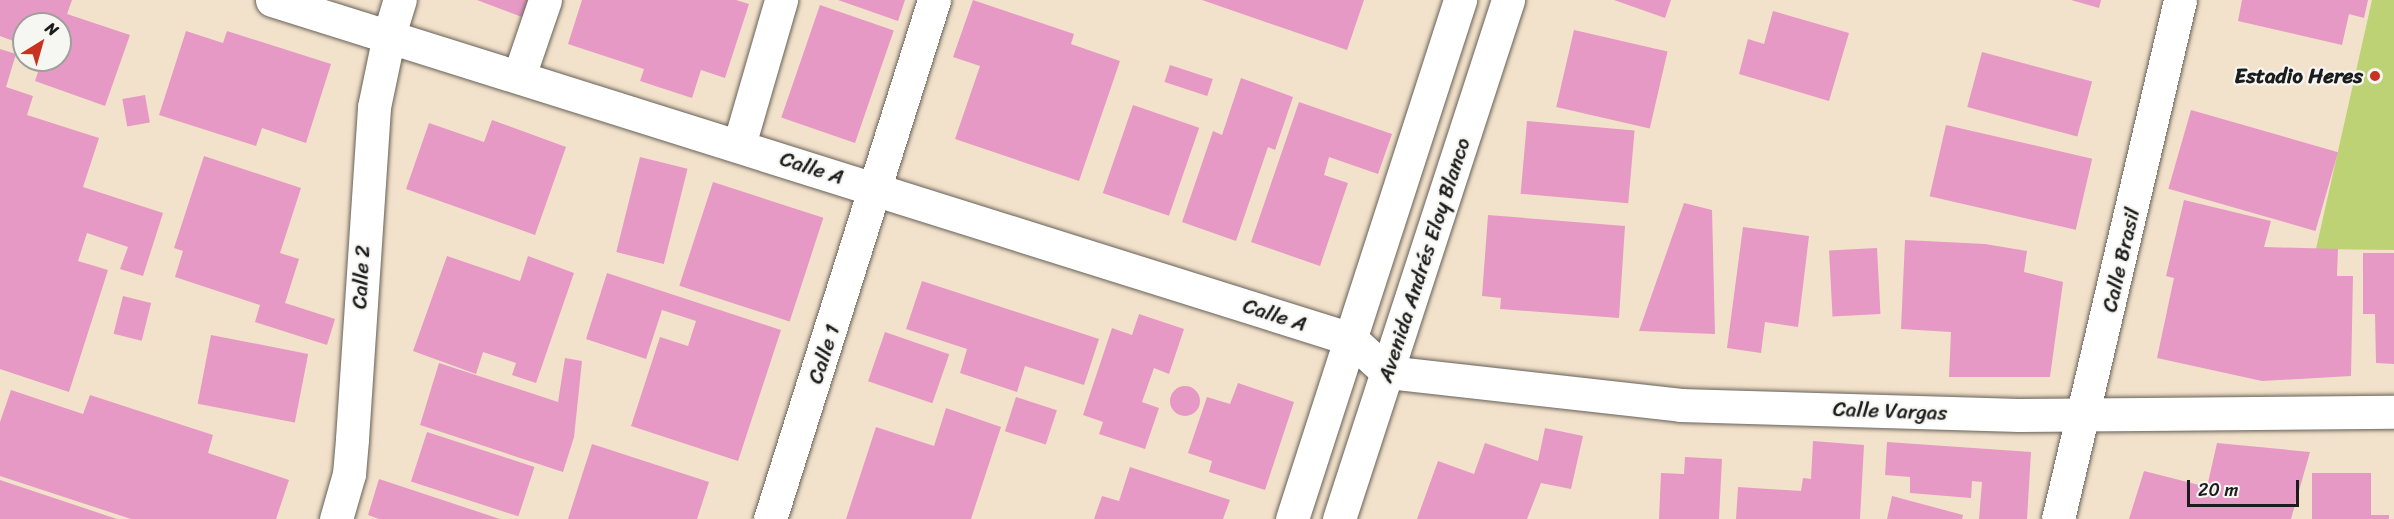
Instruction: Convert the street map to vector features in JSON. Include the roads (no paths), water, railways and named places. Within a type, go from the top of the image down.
[{"type":"street","name":"Calle A","points":[[272,0],[1351,339]]},
{"type":"street","name":"Calle 2","points":[[336,519],[349,474],[374,107],[388,35],[400,0]]},
{"type":"street","points":[[519,76],[545,0]]},
{"type":"street","points":[[739,145],[781,0]]},
{"type":"street","name":"Calle 1","points":[[770,519],[934,0]]},
{"type":"street","points":[[1292,519],[1460,0]]},
{"type":"street","name":"Avenida Andrés Eloy Blanco","points":[[1339,519],[1508,0]]},
{"type":"street","name":"Calle Brasil","points":[[2058,519],[2085,415],[2180,0]]},
{"type":"street","points":[[1351,339],[1387,372]]},
{"type":"street","name":"Calle Vargas","points":[[1387,372],[1680,405],[2085,415],[2394,412]]},
{"type":"place","name":"Estadio Heres","points":[[2375,76]]}]
